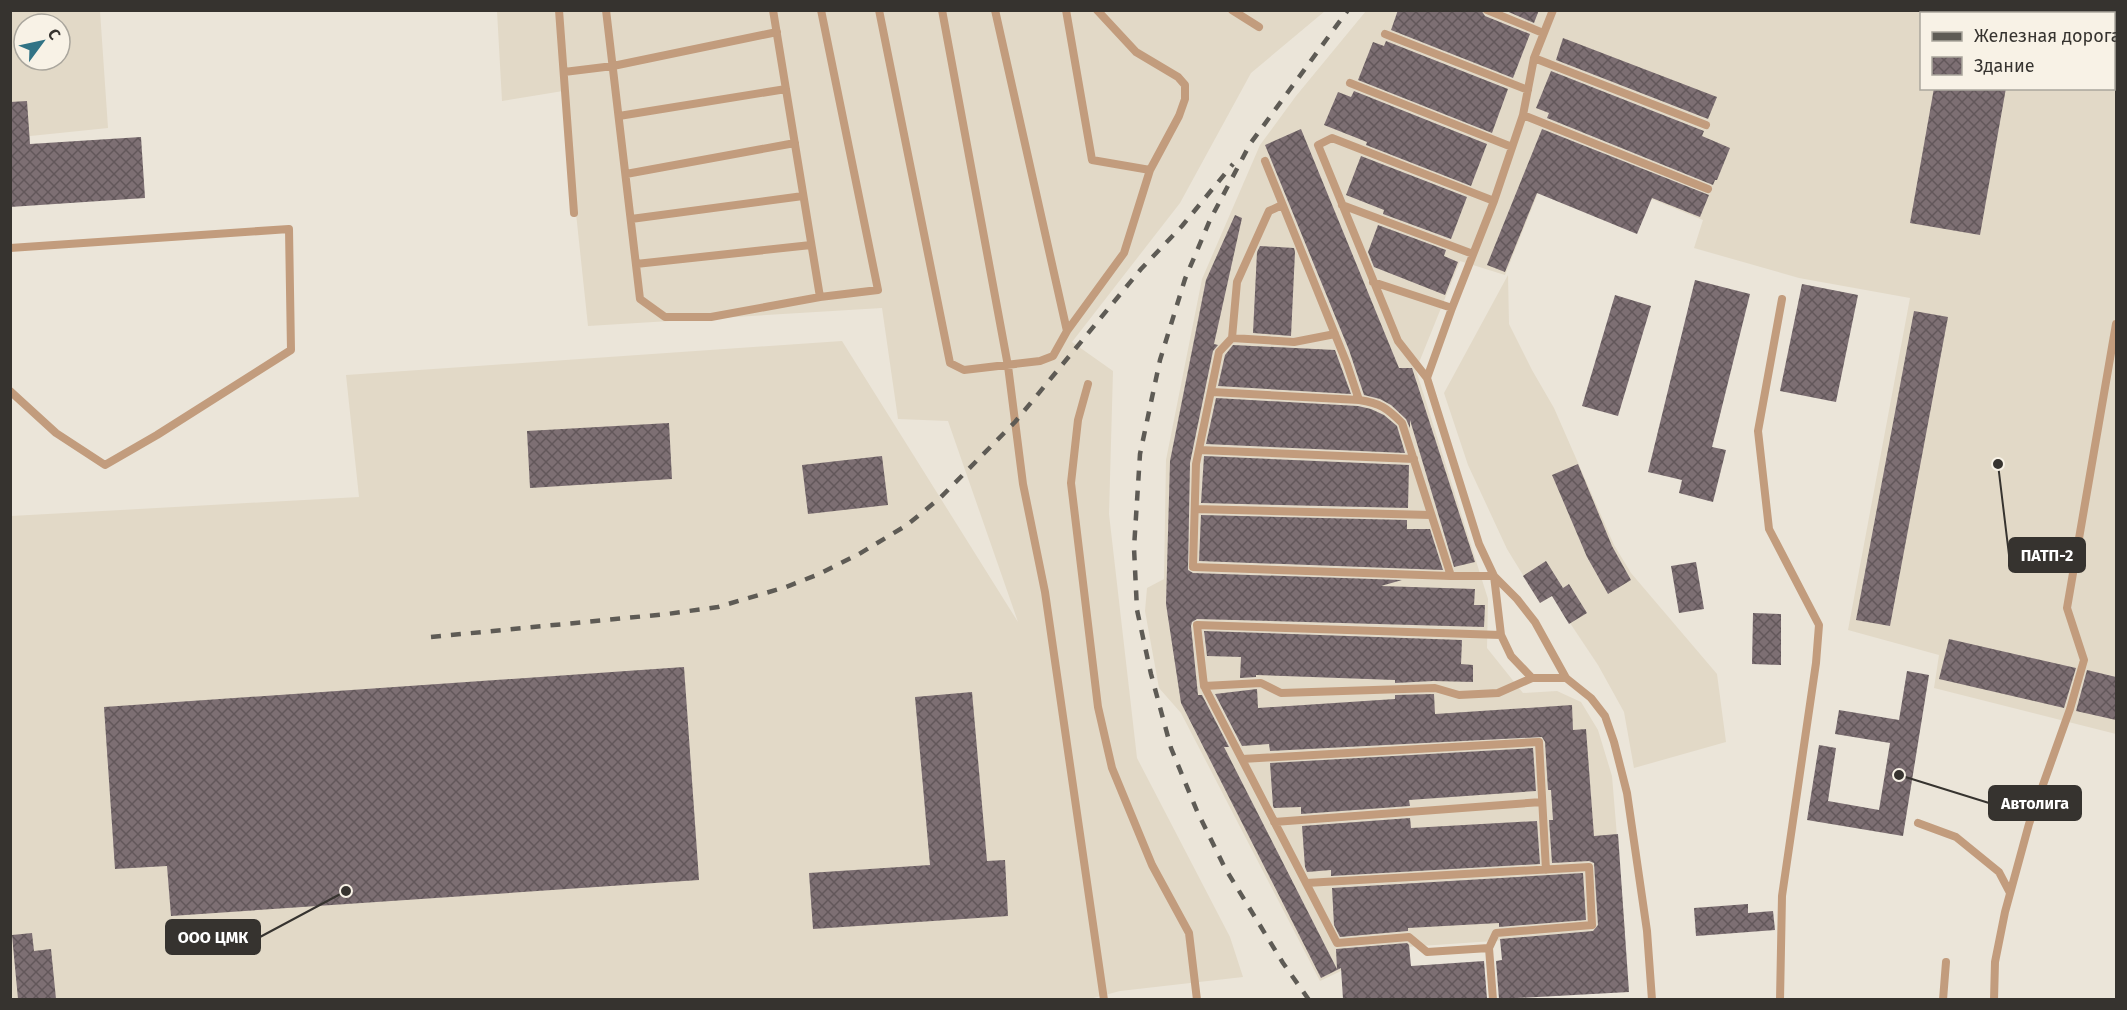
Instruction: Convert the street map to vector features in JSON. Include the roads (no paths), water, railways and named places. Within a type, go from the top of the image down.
[{"type":"lane","points":[[559,10],[574,213]]},
{"type":"lane","points":[[606,10],[640,299],[665,317],[711,317],[820,297],[878,290],[821,10]]},
{"type":"lane","points":[[773,10],[820,297]]},
{"type":"lane","points":[[879,10],[950,363],[964,370],[1040,361],[1053,356],[1067,332],[1124,253],[1150,170],[1179,116],[1185,99],[1185,85],[1179,77],[1136,52],[1097,10]]},
{"type":"lane","points":[[942,10],[1008,366],[1023,484],[1045,592],[1104,999]]},
{"type":"lane","points":[[994,10],[1067,332]]},
{"type":"lane","points":[[1066,10],[1092,160],[1150,170]]},
{"type":"lane","points":[[1232,10],[1259,27]]},
{"type":"lane","points":[[1486,10],[1543,33]]},
{"type":"lane","points":[[1427,378],[1494,201],[1523,115],[1534,58],[1554,10]]},
{"type":"lane","points":[[564,72],[613,66],[777,32]]},
{"type":"lane","points":[[1385,34],[1528,90]]},
{"type":"lane","points":[[1534,58],[1706,125]]},
{"type":"lane","points":[[1350,83],[1512,147]]},
{"type":"lane","points":[[619,116],[786,88]]},
{"type":"lane","points":[[1523,115],[1708,189]]},
{"type":"lane","points":[[1494,201],[1332,138],[1318,145],[1398,342],[1427,378],[1479,544],[1494,576],[1501,635],[1511,656],[1532,678]]},
{"type":"lane","points":[[626,174],[795,143]]},
{"type":"lane","points":[[1264,161],[1335,334],[1359,400]]},
{"type":"lane","points":[[631,219],[803,196]]},
{"type":"lane","points":[[1282,205],[1269,211],[1237,282],[1232,338],[1218,352],[1212,392],[1196,464],[1193,567],[1494,576],[1535,621],[1566,678],[1592,698],[1605,716],[1627,793],[1647,931],[1652,999]]},
{"type":"lane","points":[[1342,205],[1473,254]]},
{"type":"lane","points":[[10,248],[289,229],[291,350],[157,435],[105,465],[56,433],[10,391]]},
{"type":"lane","points":[[636,264],[811,245]]},
{"type":"lane","points":[[1373,282],[1452,308]]},
{"type":"lane","points":[[1780,999],[1782,896],[1816,663],[1819,625],[1769,529],[1758,431],[1782,300]]},
{"type":"lane","points":[[1994,999],[1995,962],[2010,893],[2030,824],[2070,709],[2084,660],[2067,608],[2116,324]]},
{"type":"lane","points":[[1232,338],[1294,342],[1335,334]]},
{"type":"lane","points":[[1088,384],[1078,420],[1071,483],[1098,707],[1112,768],[1152,865],[1188,933],[1197,999]]},
{"type":"lane","points":[[1212,392],[1359,400],[1376,402],[1388,409],[1402,423],[1451,576]]},
{"type":"lane","points":[[1200,450],[1414,459]]},
{"type":"lane","points":[[1195,509],[1431,515]]},
{"type":"lane","points":[[1489,948],[1427,952],[1409,937],[1337,943],[1204,686],[1197,625],[1501,635]]},
{"type":"lane","points":[[1204,686],[1261,683],[1281,693],[1435,688],[1459,695],[1498,693],[1532,678],[1566,678]]},
{"type":"lane","points":[[1242,759],[1539,742],[1546,870]]},
{"type":"lane","points":[[1274,822],[1542,801]]},
{"type":"lane","points":[[1918,823],[1956,837],[1999,872],[2010,893]]},
{"type":"lane","points":[[1306,883],[1588,867],[1592,925],[1496,933],[1489,948],[1493,999]]},
{"type":"lane","points":[[1943,999],[1946,962]]},
{"type":"railway","points":[[1309,1000],[1283,963],[1225,868],[1197,811],[1171,748],[1137,610],[1134,548],[1140,454],[1160,360],[1185,279],[1210,220],[1250,144],[1348,10]]},
{"type":"railway","points":[[431,637],[718,607],[786,587],[859,554],[907,525],[940,498],[1015,422],[1141,269],[1182,226],[1233,164]]},
{"type":"place","name":"ПАТП-2","points":[[1998,464]]},
{"type":"place","name":"Автолига","points":[[1899,775]]},
{"type":"place","name":"ООО ЦМК","points":[[346,891]]}]
